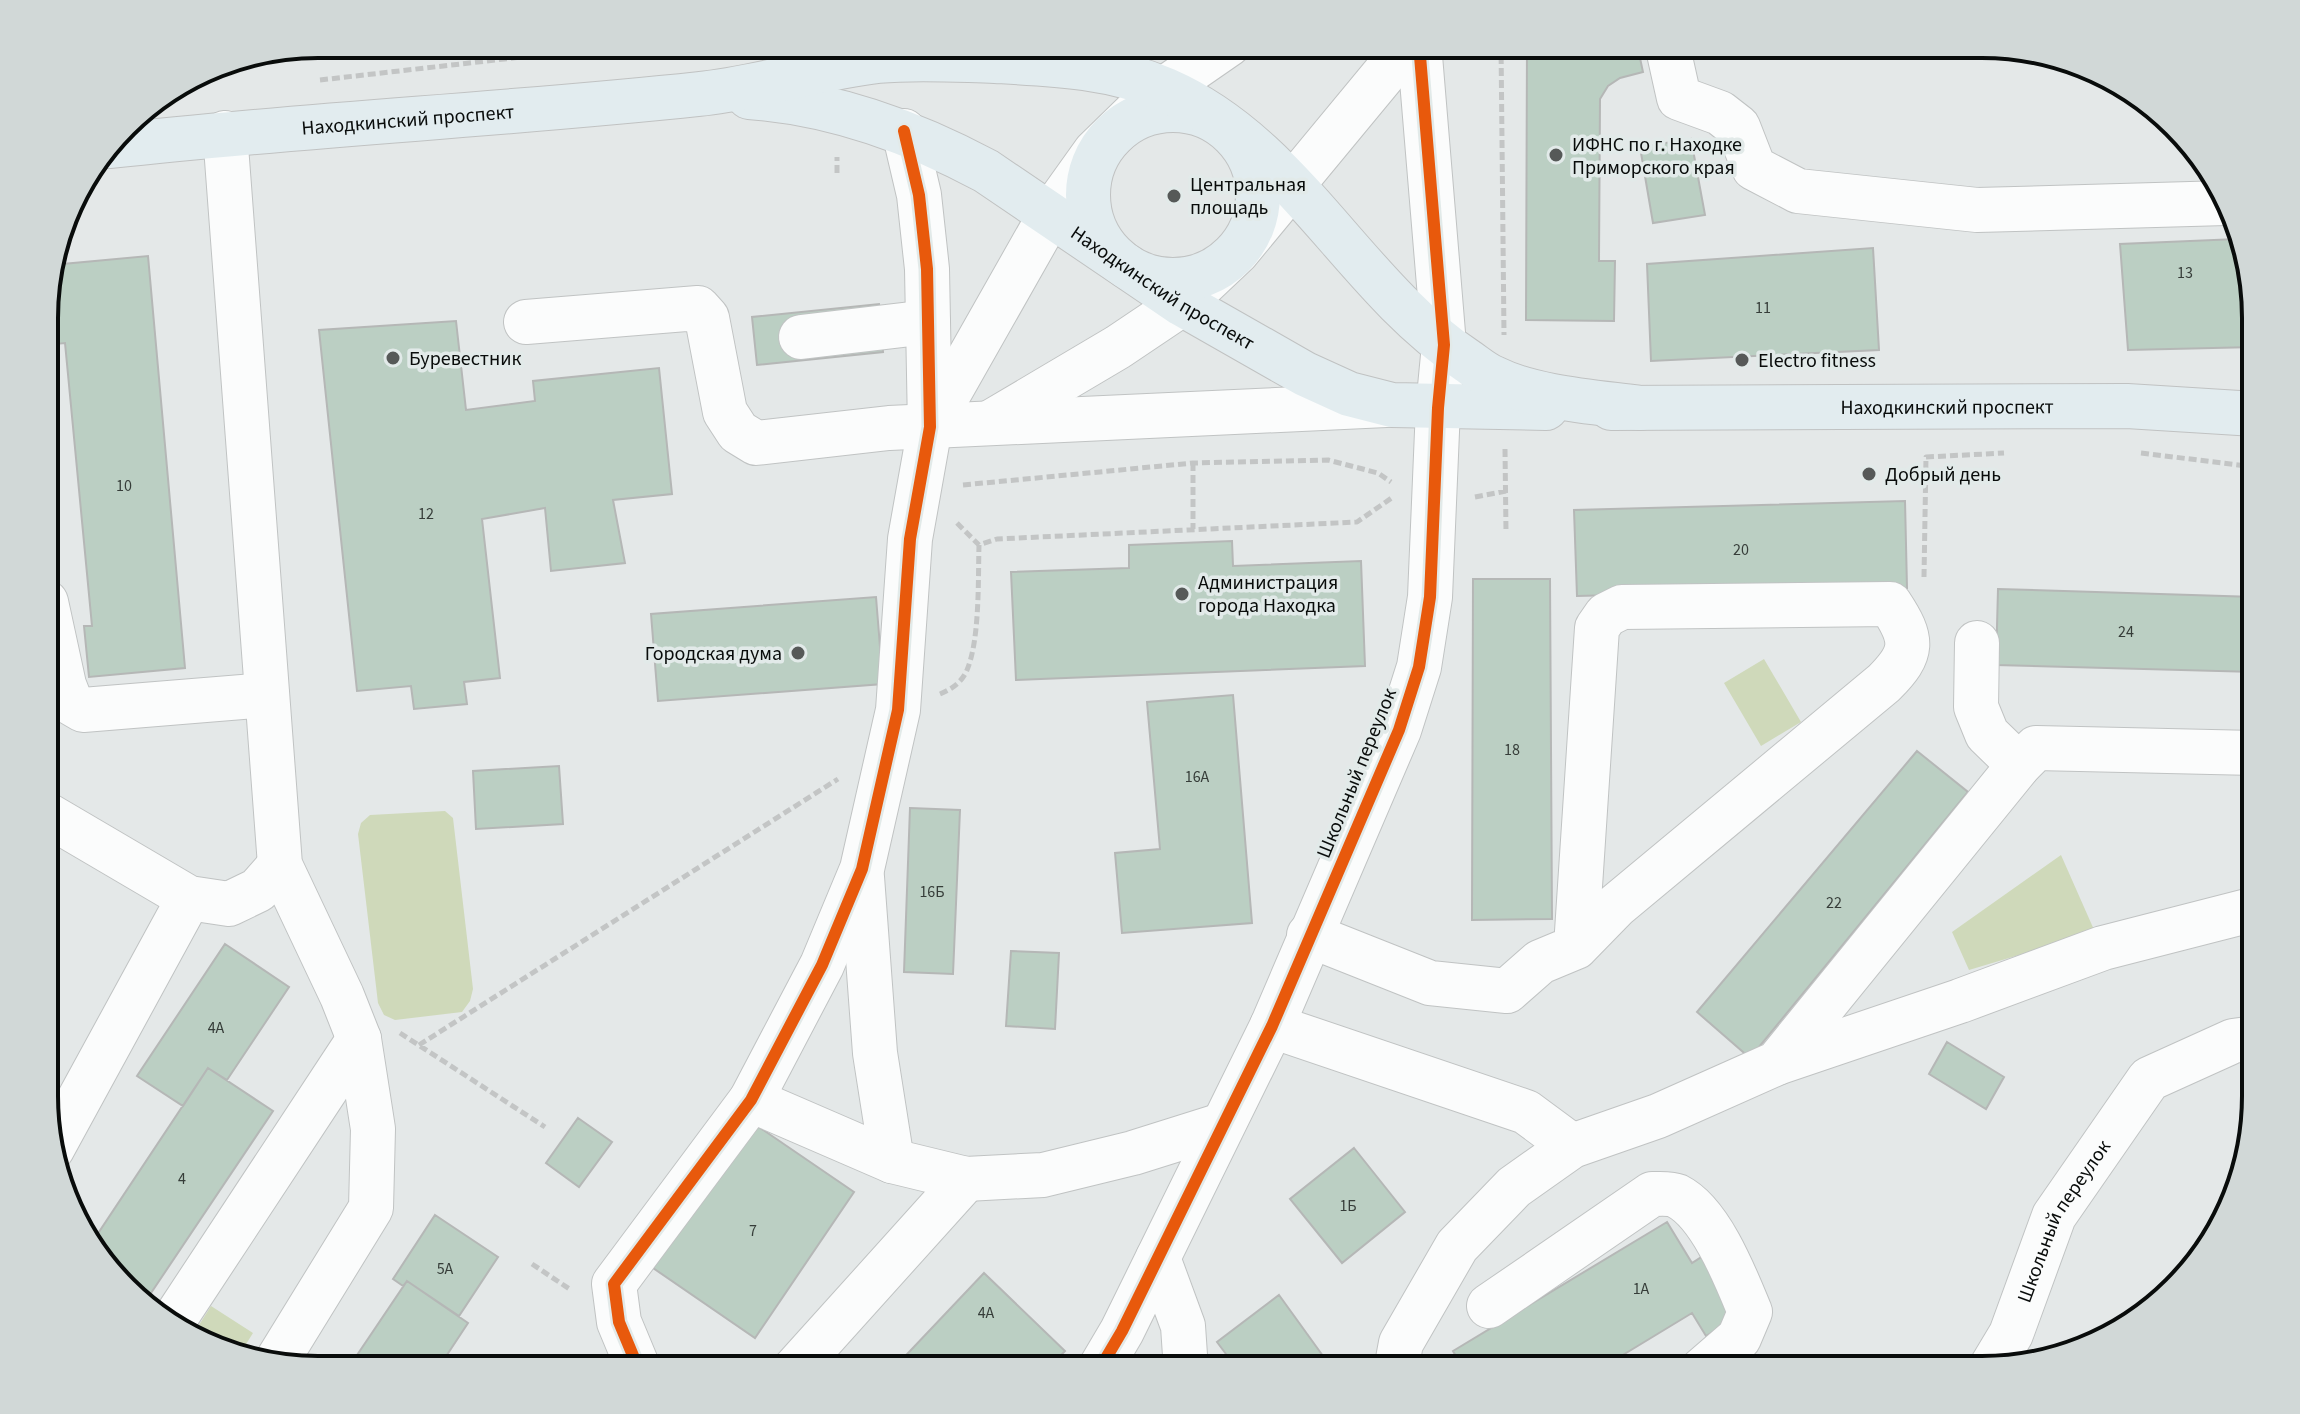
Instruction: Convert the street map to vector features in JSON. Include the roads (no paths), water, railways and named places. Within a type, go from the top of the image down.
[{"type":"main road","name":"Находкинский проспект","points":[[123,145],[225,133],[703,94],[875,62],[924,58],[1094,69],[1164,89],[1197,106],[1262,155],[1292,184],[1407,314],[1444,345],[1495,379],[1504,395]]},
{"type":"main road","name":"Находкинский проспект","points":[[703,94],[778,99],[904,131],[986,171],[1182,304],[1305,374],[1349,394],[1392,405],[1438,408],[1504,395],[1550,395],[1640,408],[2127,406],[2241,413]]},
{"type":"main road","points":[[1181,109],[1208,116],[1230,131],[1247,152],[1257,177],[1259,204],[1252,230],[1237,252],[1217,270],[1192,279],[1165,281],[1138,274],[1116,259],[1099,238],[1089,213],[1087,186],[1094,160],[1109,137],[1130,120],[1155,111],[1181,109]]},
{"type":"street","points":[[875,62],[895,58]]},
{"type":"street","points":[[930,427],[1050,215],[1095,152],[1164,89],[1209,58]]},
{"type":"street","points":[[988,424],[1118,347],[1182,304],[1237,252],[1397,58]]},
{"type":"street","name":"Школьный переулок","points":[[1108,1356],[1272,1026],[1399,730],[1419,667],[1430,597],[1438,408],[1444,345],[1420,58]]},
{"type":"street","points":[[1670,58],[1679,98],[1720,113],[1738,127],[1754,168],[1798,191],[1977,210],[2215,203]]},
{"type":"street","points":[[633,1356],[619,1322],[614,1284],[751,1100],[822,965],[862,869],[893,728],[910,539],[930,427],[927,269],[919,195],[904,131]]},
{"type":"street","points":[[225,133],[280,865],[359,1039],[373,1129],[371,1208],[281,1353]]},
{"type":"street","points":[[526,322],[698,308],[707,318],[725,412],[738,432],[756,443],[889,428],[1392,405]]},
{"type":"street","points":[[801,337],[928,322]]},
{"type":"street","points":[[1309,935],[1430,983],[1507,991],[1540,962],[1576,947],[1617,905],[1884,683],[1904,662],[1908,650],[1901,622],[1890,604],[1622,607],[1606,615],[1597,628],[1576,947]]},
{"type":"street","points":[[1977,643],[1976,707],[1987,734],[2019,765]]},
{"type":"street","points":[[58,657],[71,703],[83,710],[267,695]]},
{"type":"street","points":[[1777,1063],[2036,748],[2241,753]]},
{"type":"street","points":[[58,821],[189,898],[229,904],[258,890],[280,865]]},
{"type":"street","points":[[862,869],[875,1053],[892,1161]]},
{"type":"street","points":[[61,1133],[189,898]]},
{"type":"street","points":[[1399,1355],[1401,1343],[1457,1246],[1514,1187],[1572,1146],[1658,1116],[1777,1063],[1960,1001],[2103,948],[2241,913]]},
{"type":"street","points":[[1272,1026],[1526,1112],[1572,1146]]},
{"type":"street","points":[[177,1315],[359,1039]]},
{"type":"street","name":"Школьный переулок","points":[[1998,1355],[2011,1334],[2054,1216],[2149,1079],[2241,1040]]},
{"type":"street","points":[[751,1100],[892,1161],[966,1179],[1043,1175],[1133,1153],[1222,1125]]},
{"type":"street","points":[[807,1356],[966,1179]]},
{"type":"street","points":[[1489,1306],[1652,1194],[1675,1195],[1696,1212],[1728,1257],[1750,1312],[1739,1338],[1719,1355]]},
{"type":"street","points":[[1158,1258],[1183,1326],[1185,1355]]},
{"type":"place","name":"ИФНС по г. Находке Приморского края","points":[[1556,155]]},
{"type":"place","name":"Центральная площадь","points":[[1174,196]]},
{"type":"place","name":"Буревестник","points":[[393,358]]},
{"type":"place","name":"Electro fitness","points":[[1742,360]]},
{"type":"place","name":"Добрый день","points":[[1869,474]]},
{"type":"place","name":"Администрация города Находка","points":[[1182,594]]},
{"type":"place","name":"Городская дума","points":[[798,653]]}]
